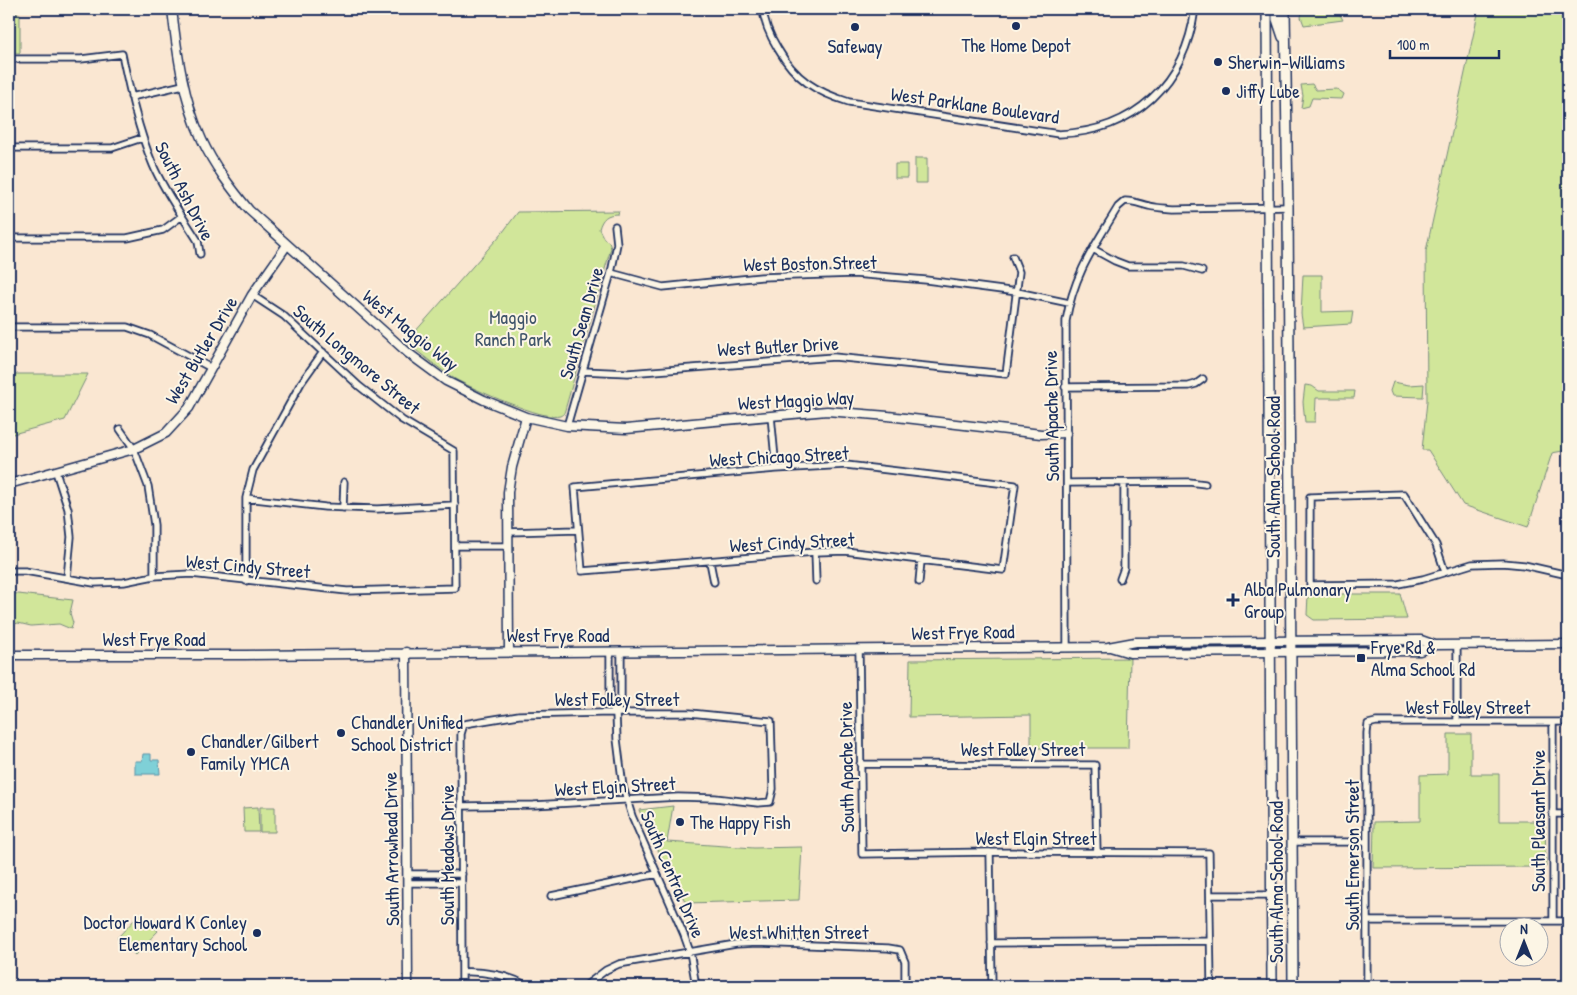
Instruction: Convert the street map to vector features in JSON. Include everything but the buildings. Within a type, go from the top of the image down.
[{"type":"main road","name":"South Alma School Road","points":[[1267,9],[1272,986]]},
{"type":"main road","points":[[1277,9],[1277,19],[1286,47]]},
{"type":"main road","name":"South Alma School Road","points":[[1285,9],[1293,986]]},
{"type":"street","name":"West Maggio Way","points":[[172,9],[183,85],[202,140],[220,172],[249,210],[408,353],[439,376],[464,391],[526,417],[567,426],[626,429],[827,411],[855,412],[1032,433],[1066,433]]},
{"type":"street","name":"West Parklane Boulevard","points":[[763,9],[764,20],[770,37],[786,64],[810,85],[832,97],[848,102],[1059,134],[1107,126],[1133,113],[1161,90],[1177,66],[1188,41],[1195,9]]},
{"type":"street","name":"South Ash Drive","points":[[9,59],[82,59],[122,54],[142,138],[154,167],[198,241],[200,254]]},
{"type":"street","points":[[131,97],[183,85]]},
{"type":"street","points":[[9,148],[112,148],[142,138]]},
{"type":"street","name":"South Apache Drive","points":[[1068,647],[1066,322],[1069,303],[1084,263],[1118,207],[1125,201],[1136,201],[1156,208],[1174,209],[1268,208]]},
{"type":"street","points":[[1268,208],[1288,207]]},
{"type":"street","points":[[9,238],[127,238],[163,230],[182,216]]},
{"type":"street","name":"South Sean Drive","points":[[567,426],[611,273],[617,244],[615,226]]},
{"type":"street","name":"West Butler Drive","points":[[9,484],[134,449],[166,433],[189,408],[252,296],[287,245]]},
{"type":"street","points":[[1093,249],[1128,266],[1184,266],[1202,271]]},
{"type":"street","points":[[1012,256],[1019,272],[1017,292]]},
{"type":"street","name":"West Boston Street","points":[[611,273],[663,287],[761,277],[854,274],[926,280],[1017,292],[1069,303]]},
{"type":"street","name":"West Butler Drive","points":[[583,372],[628,373],[834,357],[1006,374],[1017,292]]},
{"type":"street","name":"South Longmore Street","points":[[252,296],[284,316],[359,386],[402,420],[454,451],[455,588]]},
{"type":"street","points":[[9,326],[127,326],[150,335],[211,368]]},
{"type":"street","points":[[246,581],[246,498],[254,470],[301,383],[323,352]]},
{"type":"street","points":[[1065,387],[1189,386],[1203,379]]},
{"type":"street","points":[[771,416],[776,469]]},
{"type":"street","points":[[509,651],[508,492],[512,466],[526,417]]},
{"type":"street","points":[[120,429],[134,449],[148,486],[154,524],[154,576]]},
{"type":"street","name":"West Chicago Street","points":[[578,530],[575,487],[776,469],[846,465],[1015,485],[1003,570]]},
{"type":"street","points":[[56,472],[68,509],[71,536],[67,578]]},
{"type":"street","points":[[343,508],[344,482]]},
{"type":"street","points":[[1067,483],[1189,482],[1206,484]]},
{"type":"street","points":[[1120,579],[1124,568],[1124,483]]},
{"type":"street","points":[[1445,572],[1436,544],[1404,494],[1310,497],[1310,585],[1398,584],[1445,572],[1472,564],[1503,563],[1524,565],[1568,575]]},
{"type":"street","points":[[246,498],[343,508],[377,509],[455,505]]},
{"type":"street","points":[[508,532],[578,530]]},
{"type":"street","name":"West Cindy Street","points":[[578,530],[582,571],[845,551],[1003,570]]},
{"type":"street","points":[[455,546],[507,546]]},
{"type":"street","points":[[815,552],[816,581]]},
{"type":"street","points":[[919,582],[921,561]]},
{"type":"street","points":[[710,562],[714,582]]},
{"type":"street","name":"West Cindy Street","points":[[9,571],[25,571],[94,583],[124,582],[154,576],[191,574],[347,591],[455,588]]},
{"type":"street","name":"West Frye Road","points":[[9,655],[246,655],[509,651],[1108,647],[1135,642],[1270,640],[1421,640],[1435,645],[1568,644]]},
{"type":"street","name":"West Frye Road","points":[[1108,647],[1130,653],[1420,651],[1435,645]]},
{"type":"street","points":[[1457,645],[1457,722]]},
{"type":"street","name":"South Apache Drive","points":[[858,649],[862,854]]},
{"type":"street","name":"South Central Drive","points":[[610,651],[610,702],[616,713],[619,766],[626,799],[690,952],[696,986]]},
{"type":"street","name":"South Central Drive","points":[[616,713],[622,702],[621,651]]},
{"type":"street","name":"South Arrowhead Drive","points":[[406,652],[408,986]]},
{"type":"street","name":"West Folley Street","points":[[464,724],[519,715],[616,713],[690,713],[771,721],[773,789],[770,802]]},
{"type":"street","name":"West Folley Street","points":[[1368,724],[1376,722],[1568,722]]},
{"type":"street","name":"South Pleasant Drive","points":[[1553,722],[1553,921]]},
{"type":"street","name":"South Meadows Drive","points":[[462,986],[461,734],[464,724]]},
{"type":"street","name":"South Emerson Street","points":[[1367,986],[1368,724]]},
{"type":"street","name":"West Folley Street","points":[[860,764],[1095,764],[1097,853]]},
{"type":"street","name":"West Elgin Street","points":[[462,806],[534,805],[678,797],[715,798],[758,804],[770,802]]},
{"type":"street","points":[[1553,814],[1568,814]]},
{"type":"street","points":[[1292,842],[1367,842]]},
{"type":"street","points":[[990,852],[992,986]]},
{"type":"street","name":"West Elgin Street","points":[[862,854],[990,852],[1209,853],[1211,895]]},
{"type":"street","points":[[408,874],[462,874]]},
{"type":"street","points":[[551,896],[657,874]]},
{"type":"street","points":[[408,884],[462,883]]},
{"type":"street","points":[[1211,986],[1211,895],[1271,895]]},
{"type":"street","points":[[1367,921],[1568,921]]},
{"type":"street","points":[[991,944],[1210,941]]},
{"type":"street","name":"West Whitten Street","points":[[586,986],[591,980],[606,970],[619,964],[736,944],[758,943],[900,950],[905,962],[905,986]]},
{"type":"street","points":[[462,972],[480,971],[526,986]]},
{"type":"green space","points":[[1303,9],[1337,9],[1343,20],[1304,25],[1301,17]]},
{"type":"green space","points":[[1479,9],[1568,9],[1568,450],[1552,453],[1528,527],[1463,505],[1428,450],[1422,450],[1427,401],[1426,251]]},
{"type":"green space","points":[[9,13],[20,14],[20,53],[9,53]]},
{"type":"green space","points":[[1312,84],[1316,90],[1337,89],[1344,94],[1342,99],[1312,98],[1309,106],[1301,108],[1303,96],[1301,85]]},
{"type":"green space","points":[[915,158],[927,158],[927,183],[915,183]]},
{"type":"green space","points":[[895,164],[907,164],[907,178],[895,178]]},
{"type":"green space","name":"Maggio Ranch Park","points":[[619,211],[618,214],[606,217],[599,229],[604,239],[609,242],[611,248],[565,410],[560,416],[540,414],[524,409],[463,383],[442,370],[406,342],[503,232],[518,212]]},
{"type":"green space","points":[[1303,275],[1322,275],[1322,312],[1353,311],[1351,324],[1303,327],[1301,314]]},
{"type":"green space","points":[[9,374],[88,374],[65,420],[9,435]]},
{"type":"green space","points":[[1393,382],[1409,385],[1424,384],[1423,397],[1392,396],[1390,391]]},
{"type":"green space","points":[[1305,385],[1312,386],[1319,391],[1355,391],[1354,398],[1316,398],[1315,422],[1305,422],[1303,402]]},
{"type":"green space","points":[[9,593],[73,600],[70,613],[73,623],[71,629],[59,624],[31,626],[18,623],[9,626]]},
{"type":"green space","points":[[1308,594],[1400,594],[1407,619],[1314,620],[1307,615]]},
{"type":"green space","points":[[1130,658],[1128,748],[1031,748],[1031,715],[909,717],[910,660]]},
{"type":"green space","points":[[1448,734],[1471,734],[1471,774],[1499,774],[1499,821],[1545,821],[1546,867],[1373,868],[1374,822],[1420,821],[1420,775],[1448,774]]},
{"type":"green space","points":[[673,806],[667,842],[754,848],[802,847],[799,900],[686,903],[639,810]]},
{"type":"green space","points":[[258,807],[259,832],[244,832],[243,808]]},
{"type":"green space","points":[[260,807],[275,807],[275,832],[260,832]]},
{"type":"green space","points":[[140,914],[158,931],[135,955],[117,938]]},
{"type":"water","points":[[143,754],[151,754],[151,760],[159,760],[160,774],[135,774],[135,761],[142,761]]},
{"type":"place","name":"The Home Depot","points":[[1016,26]]},
{"type":"place","name":"Safeway","points":[[855,27]]},
{"type":"place","name":"Sherwin-Williams","points":[[1218,62]]},
{"type":"place","name":"Jiffy Lube","points":[[1226,91]]},
{"type":"place","name":"Alba Pulmonary Group","points":[[1233,600]]},
{"type":"place","name":"Frye Rd & Alma School Rd","points":[[1361,658]]},
{"type":"place","name":"Chandler Unified School District","points":[[341,733]]},
{"type":"place","name":"Chandler/Gilbert Family YMCA","points":[[191,752]]},
{"type":"place","name":"The Happy Fish","points":[[680,822]]},
{"type":"place","name":"Doctor Howard K Conley Elementary School","points":[[257,933]]}]
